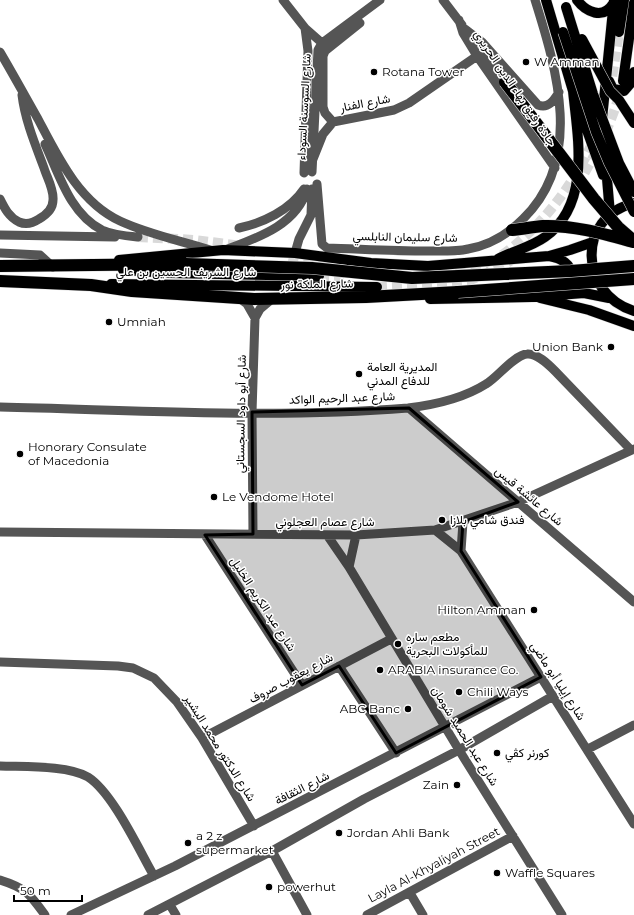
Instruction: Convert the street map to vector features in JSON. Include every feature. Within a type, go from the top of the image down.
[{"type":"highway","points":[[505,82],[601,209],[634,241]]},
{"type":"highway","points":[[512,230],[544,226],[557,227],[634,241]]},
{"type":"highway","name":"شارع الملكة نور","points":[[0,266],[53,267],[186,264],[312,268],[412,278],[557,272],[634,266]]},
{"type":"highway","name":"شارع الملكة نور","points":[[2,283],[91,285],[132,291],[238,298],[366,298],[634,279]]},
{"type":"main road","points":[[546,0],[573,91],[608,190]]},
{"type":"main road","points":[[550,0],[564,32],[596,132],[634,212]]},
{"type":"main road","points":[[577,0],[587,10],[594,13],[606,11],[613,2]]},
{"type":"main road","points":[[619,32],[624,0]]},
{"type":"main road","points":[[610,214],[602,127],[613,2]]},
{"type":"main road","points":[[564,3],[600,76],[610,91],[625,108],[634,123]]},
{"type":"main road","points":[[564,3],[593,94],[619,163],[634,192]]},
{"type":"main road","points":[[623,82],[634,3]]},
{"type":"main road","points":[[607,67],[611,87],[620,91],[630,84],[634,72]]},
{"type":"main road","points":[[493,261],[546,236],[562,220],[572,202],[579,168],[579,143],[573,91]]},
{"type":"main road","points":[[634,203],[625,205],[610,214],[597,232],[593,242],[591,254],[593,272],[601,288],[609,298],[617,304],[634,311]]},
{"type":"main road","points":[[72,266],[159,255],[218,250],[295,253],[371,263],[428,266],[549,256],[593,242]]},
{"type":"main road","points":[[549,256],[563,261],[571,272],[572,277],[566,288],[553,295]]},
{"type":"main road","name":"شارع الشريف الحسين بن علي","points":[[72,266],[170,273],[319,276]]},
{"type":"main road","name":"شارع الشريف الحسين بن علي","points":[[91,285],[134,283],[377,287]]},
{"type":"main road","points":[[366,298],[436,299],[532,297],[584,293],[609,298]]},
{"type":"main road","points":[[532,297],[589,310],[634,326]]},
{"type":"street","name":"شارع السوسنة السوداء","points":[[284,0],[305,28],[322,43],[316,55],[313,159],[308,173]]},
{"type":"street","points":[[322,43],[380,0]]},
{"type":"street","points":[[333,122],[325,113],[323,107],[323,56],[325,51],[389,0]]},
{"type":"street","name":"جادة رفيق بهاء الدين الحريري","points":[[443,0],[505,82]]},
{"type":"street","name":"شارع سليمان النابلسي","points":[[310,187],[322,244],[326,248],[398,251],[456,251],[479,247],[512,230],[531,212],[541,198],[555,168],[560,138],[559,92],[534,0]]},
{"type":"street","name":"جادة رفيق بهاء الدين الحريري","points":[[459,20],[463,33],[477,56],[555,168]]},
{"type":"street","name":"شارع السوسنة السوداء","points":[[305,28],[308,51],[308,173]]},
{"type":"street","name":"جادة رفيق بهاء الدين الحريري","points":[[465,29],[487,48],[538,105],[542,107],[549,105],[559,92]]},
{"type":"street","points":[[0,52],[63,165],[80,189],[91,201],[119,221],[134,227],[218,250],[265,234],[279,226],[298,207],[310,187]]},
{"type":"street","name":"شارع الفنار","points":[[313,159],[323,134],[333,122],[394,110],[409,103],[477,56]]},
{"type":"street","points":[[0,199],[9,215],[15,220],[26,224],[35,222],[43,217],[49,211],[53,201],[51,185],[28,122],[20,88]]},
{"type":"street","points":[[0,235],[138,237],[116,234],[103,230],[84,216],[73,204],[20,88]]},
{"type":"street","points":[[239,228],[256,224],[279,212],[294,201],[310,187],[318,178],[308,173],[301,180],[310,187]]},
{"type":"street","points":[[295,253],[299,239],[311,215],[310,187]]},
{"type":"street","points":[[0,253],[40,255],[53,267]]},
{"type":"street","points":[[238,298],[247,304],[255,318]]},
{"type":"street","points":[[255,318],[260,309],[273,298]]},
{"type":"street","name":"شارع أبو داود السجستاني","points":[[253,534],[252,412],[255,318]]},
{"type":"street","name":"شارع عبد الرحيم الواكد","points":[[0,407],[252,412],[409,408],[473,391],[487,384],[521,356],[529,354],[545,362],[555,371],[632,450]]},
{"type":"street","name":"شارع عائشة قيس","points":[[409,408],[634,602]]},
{"type":"street","name":"شارع عصام العجلوني","points":[[0,532],[205,535],[356,535],[435,530],[463,522],[518,502],[632,450]]},
{"type":"street","points":[[461,551],[463,522]]},
{"type":"street","name":"شارع إيليا أبو ماضي","points":[[435,530],[461,551],[588,749],[634,824]]},
{"type":"street","name":"شارع عبد الكريم الخليل","points":[[205,535],[302,685]]},
{"type":"street","name":"شارع عبد الحميد شومان","points":[[327,535],[349,567],[458,750],[562,915]]},
{"type":"street","points":[[349,567],[356,535]]},
{"type":"street","name":"شارع يعقوب صروف","points":[[202,738],[391,639]]},
{"type":"street","name":"شارع الدكتور محمد البشير","points":[[0,662],[111,665],[132,668],[154,678],[166,689],[187,715],[254,826]]},
{"type":"street","points":[[339,666],[396,753]]},
{"type":"street","name":"شارع الثقافة","points":[[71,915],[154,876],[254,826],[446,728],[541,677]]},
{"type":"street","points":[[148,915],[272,851],[364,798],[458,750],[553,696]]},
{"type":"street","points":[[588,749],[634,725]]},
{"type":"street","points":[[0,766],[59,770],[88,778],[108,798],[154,876]]},
{"type":"street","name":"Layla Al-Khyaliyah Street","points":[[367,915],[513,836]]},
{"type":"street","points":[[272,851],[307,915]]},
{"type":"street","points":[[0,880],[16,885],[30,894],[45,915]]},
{"type":"street","points":[[410,893],[423,915]]},
{"type":"street","points":[[170,904],[176,915]]},
{"type":"highlighted area","points":[[409,408],[518,502],[463,522],[461,551],[541,677],[396,753],[339,666],[302,685],[205,535],[253,534],[252,412]]},
{"type":"tunnel","points":[[610,91],[619,32]]},
{"type":"tunnel","points":[[577,186],[602,140],[612,117],[620,92]]},
{"type":"tunnel","points":[[502,255],[530,232],[556,203],[578,171],[594,139]]},
{"type":"tunnel","points":[[138,237],[195,240],[242,246]]},
{"type":"tunnel","points":[[289,256],[330,265]]},
{"type":"tunnel","points":[[377,287],[468,281],[499,268],[515,258]]},
{"type":"tunnel","points":[[456,272],[488,262]]},
{"type":"tunnel","points":[[319,276],[344,276]]},
{"type":"place","name":"W Amman","points":[[526,62]]},
{"type":"place","name":"Rotana Tower","points":[[374,72]]},
{"type":"place","name":"Umniah","points":[[109,322]]},
{"type":"place","name":"Union Bank","points":[[611,347]]},
{"type":"place","name":"المديرية العامة للدفاع المدني","points":[[359,374]]},
{"type":"place","name":"Honorary Consulate of Macedonia","points":[[20,454]]},
{"type":"place","name":"Le Vendome Hotel","points":[[214,497]]},
{"type":"place","name":"فندق شامي بلازا","points":[[442,520]]},
{"type":"place","name":"Hilton Amman","points":[[534,610]]},
{"type":"place","name":"مطعم ساره للمأكولات البحرية","points":[[398,644]]},
{"type":"place","name":"ARABIA insurance Co.","points":[[380,670]]},
{"type":"place","name":"Chili Ways","points":[[459,692]]},
{"type":"place","name":"ABC Banc","points":[[408,709]]},
{"type":"place","name":"كورنر كڤي","points":[[497,753]]},
{"type":"place","name":"Zain","points":[[457,785]]},
{"type":"place","name":"Jordan Ahli Bank","points":[[339,833]]},
{"type":"place","name":"a 2 z supermarket","points":[[188,843]]},
{"type":"place","name":"Waffle Squares","points":[[497,873]]},
{"type":"place","name":"powerhut","points":[[269,887]]}]
